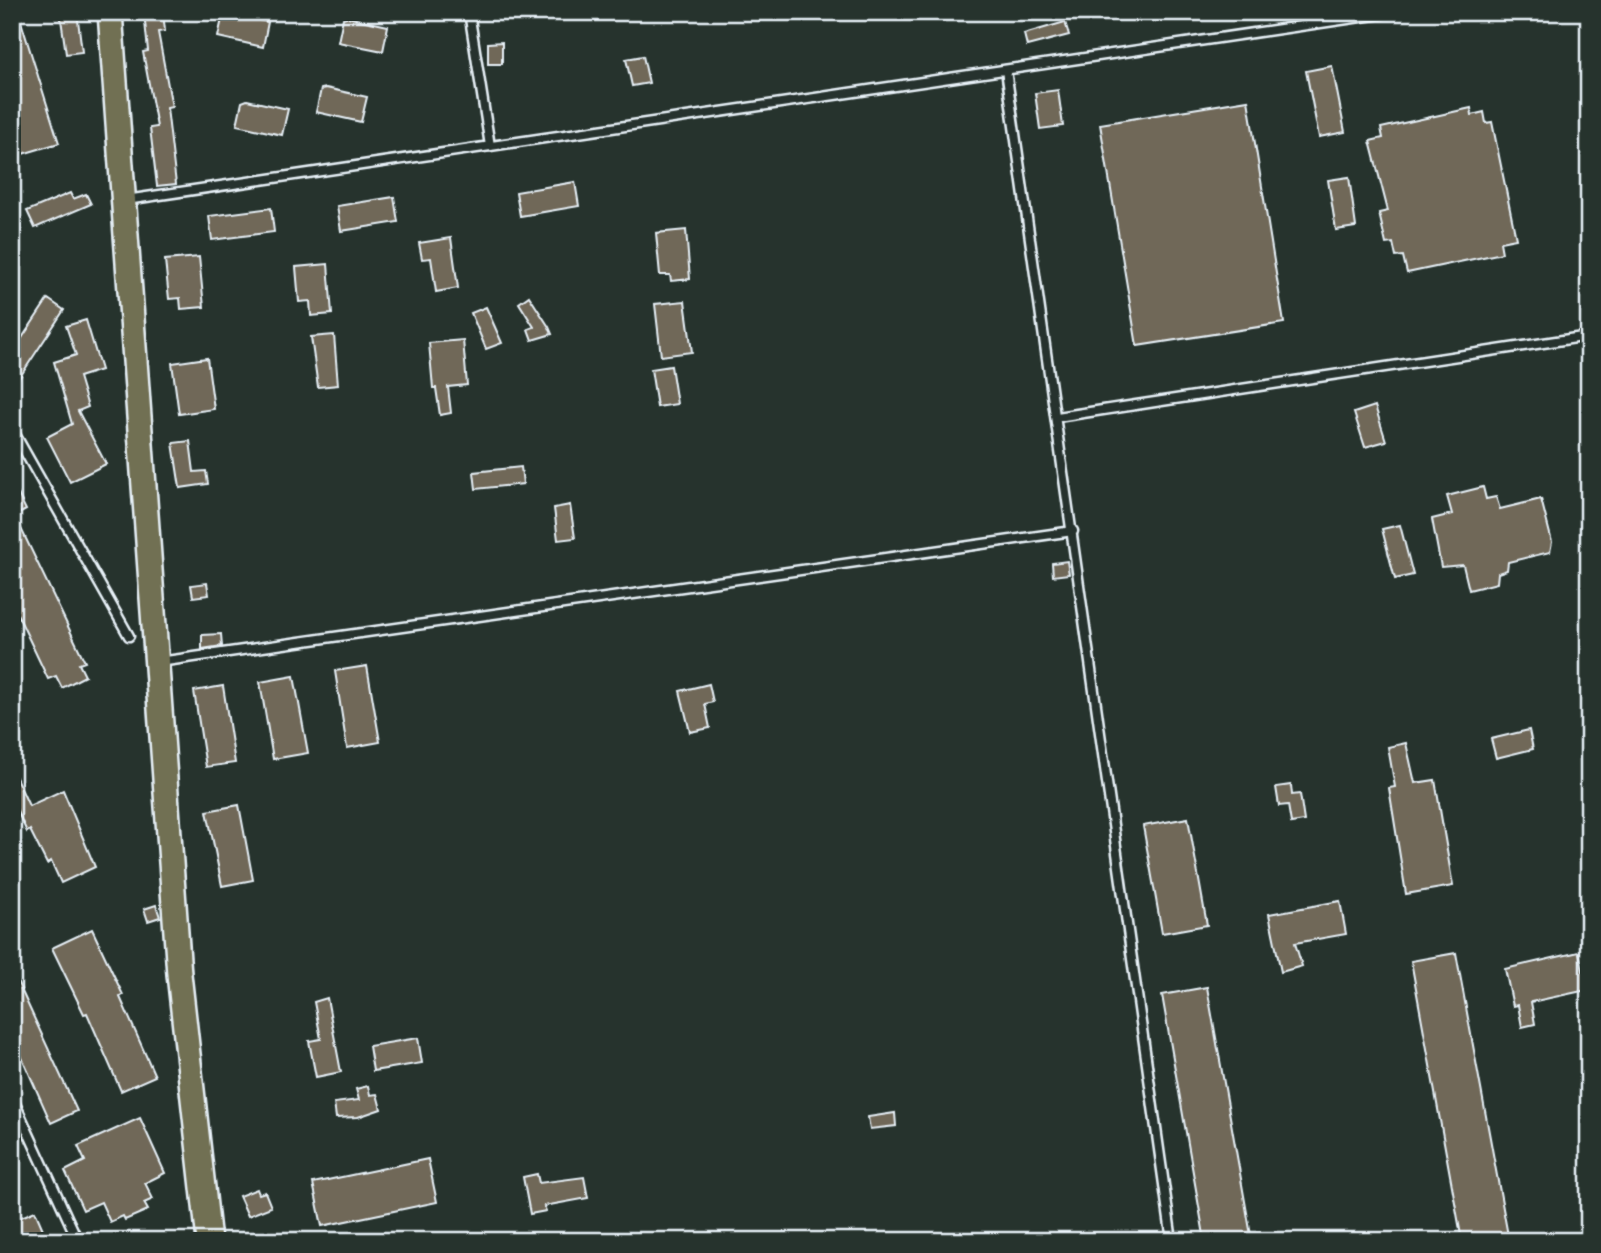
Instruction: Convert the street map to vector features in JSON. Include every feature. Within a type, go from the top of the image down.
[{"type":"main road","points":[[110,12],[179,974],[209,1241]]},
{"type":"lane","points":[[469,12],[490,146]]},
{"type":"lane","points":[[123,201],[1395,12]]},
{"type":"lane","points":[[1006,70],[1172,1241]]},
{"type":"lane","points":[[1057,417],[1589,336]]},
{"type":"lane","points":[[12,429],[128,636]]},
{"type":"lane","points":[[156,662],[1073,531]]},
{"type":"lane","points":[[12,1097],[78,1241]]},
{"type":"building","points":[[12,12],[18,12],[59,143],[19,155],[12,135]]},
{"type":"building","points":[[60,12],[77,12],[82,52],[66,54]]},
{"type":"building","points":[[144,12],[163,12],[165,31],[158,32],[172,107],[167,108],[176,184],[157,186],[150,128],[157,127],[143,52],[148,51]]},
{"type":"building","points":[[223,14],[268,22],[263,47],[218,37]]},
{"type":"building","points":[[343,18],[388,26],[383,51],[338,42]]},
{"type":"building","points":[[1065,22],[1069,35],[1027,46],[1024,34]]},
{"type":"building","points":[[502,42],[502,64],[488,64],[488,43]]},
{"type":"building","points":[[643,56],[649,83],[632,86],[626,59]]},
{"type":"building","points":[[1332,66],[1345,132],[1319,137],[1306,71]]},
{"type":"building","points":[[321,89],[367,97],[361,122],[316,112]]},
{"type":"building","points":[[1058,90],[1063,126],[1040,129],[1035,93]]},
{"type":"building","points":[[247,100],[288,109],[282,135],[237,125],[242,102]]},
{"type":"building","points":[[1248,100],[1284,323],[1137,346],[1100,124]]},
{"type":"building","points":[[1471,108],[1472,115],[1484,112],[1486,123],[1492,122],[1516,239],[1500,242],[1502,253],[1407,273],[1403,256],[1396,257],[1393,243],[1386,244],[1379,213],[1388,211],[1370,141],[1383,138],[1381,128]]},
{"type":"building","points":[[1349,177],[1356,227],[1336,230],[1328,180]]},
{"type":"building","points":[[575,182],[579,206],[520,216],[516,192]]},
{"type":"building","points":[[70,193],[73,199],[86,194],[91,204],[35,228],[27,211]]},
{"type":"building","points":[[394,197],[398,222],[341,231],[337,206]]},
{"type":"building","points":[[271,208],[274,232],[212,240],[209,216]]},
{"type":"building","points":[[686,230],[690,279],[671,281],[670,275],[660,275],[656,233]]},
{"type":"building","points":[[451,238],[458,288],[436,292],[431,258],[422,259],[419,243]]},
{"type":"building","points":[[199,257],[204,307],[181,309],[180,298],[169,299],[165,260]]},
{"type":"building","points":[[328,264],[332,314],[311,316],[310,301],[299,302],[296,267]]},
{"type":"building","points":[[529,296],[552,334],[532,340],[528,329],[534,327],[519,303]]},
{"type":"building","points":[[48,299],[64,310],[12,389],[12,353]]},
{"type":"building","points":[[685,301],[692,352],[661,356],[655,304]]},
{"type":"building","points":[[486,307],[502,343],[486,349],[471,313]]},
{"type":"building","points":[[86,320],[101,370],[79,377],[88,407],[78,411],[106,464],[70,482],[47,437],[72,424],[54,362],[76,355],[66,326]]},
{"type":"building","points":[[334,335],[338,385],[318,387],[311,337]]},
{"type":"building","points":[[463,340],[467,385],[448,387],[451,413],[440,415],[436,388],[433,388],[429,343]]},
{"type":"building","points":[[207,358],[214,409],[179,414],[172,363]]},
{"type":"building","points":[[671,366],[677,404],[657,407],[651,369]]},
{"type":"building","points":[[1375,406],[1386,441],[1365,447],[1354,413]]},
{"type":"building","points":[[190,441],[194,472],[206,471],[208,484],[180,488],[173,443]]},
{"type":"building","points":[[521,467],[523,484],[476,489],[474,472]]},
{"type":"building","points":[[12,482],[26,510],[15,516],[85,662],[79,664],[85,676],[62,688],[56,676],[48,679],[12,603]]},
{"type":"building","points":[[1483,487],[1486,499],[1496,497],[1500,509],[1541,499],[1552,542],[1550,552],[1508,562],[1507,570],[1498,573],[1497,583],[1469,590],[1463,565],[1441,567],[1432,519],[1452,514],[1447,496]]},
{"type":"building","points":[[570,505],[575,538],[558,540],[554,508]]},
{"type":"building","points":[[1400,525],[1413,575],[1395,579],[1382,529]]},
{"type":"building","points":[[1067,561],[1069,574],[1053,576],[1052,563]]},
{"type":"building","points":[[207,583],[209,595],[193,597],[191,585]]},
{"type":"building","points":[[221,634],[222,646],[202,649],[202,635]]},
{"type":"building","points":[[367,666],[380,742],[347,748],[335,671]]},
{"type":"building","points":[[294,676],[308,753],[273,759],[260,682]]},
{"type":"building","points":[[709,684],[713,702],[705,704],[710,728],[690,732],[680,691]]},
{"type":"building","points":[[223,686],[235,763],[206,767],[194,691]]},
{"type":"building","points":[[1529,730],[1533,749],[1496,758],[1491,739]]},
{"type":"building","points":[[1406,743],[1415,783],[1435,780],[1453,886],[1406,894],[1389,788],[1395,787],[1388,747]]},
{"type":"building","points":[[12,769],[29,806],[63,790],[95,867],[61,883],[51,861],[47,864],[30,830],[27,832],[12,800]]},
{"type":"building","points":[[1291,785],[1292,795],[1300,794],[1304,821],[1291,823],[1288,805],[1279,806],[1276,787]]},
{"type":"building","points":[[239,805],[253,880],[222,886],[207,811]]},
{"type":"building","points":[[1188,818],[1207,925],[1162,933],[1143,826]]},
{"type":"building","points":[[1340,901],[1346,934],[1295,943],[1302,966],[1281,972],[1269,914]]},
{"type":"building","points":[[156,905],[160,917],[148,921],[144,909]]},
{"type":"building","points":[[92,929],[123,995],[120,997],[155,1076],[121,1091],[87,1013],[84,1014],[52,948]]},
{"type":"building","points":[[1579,952],[1587,990],[1531,1002],[1535,1024],[1522,1027],[1518,1005],[1513,1006],[1505,969]]},
{"type":"building","points":[[1456,953],[1509,1241],[1462,1241],[1411,961]]},
{"type":"building","points":[[12,970],[77,1111],[51,1123],[16,1044],[12,1046]]},
{"type":"building","points":[[1207,987],[1252,1241],[1205,1241],[1162,995]]},
{"type":"building","points":[[327,998],[341,1072],[316,1077],[309,1041],[321,1039],[314,1002]]},
{"type":"building","points":[[418,1038],[422,1063],[373,1071],[369,1046]]},
{"type":"building","points":[[368,1086],[370,1095],[377,1094],[381,1109],[358,1117],[336,1118],[334,1103],[359,1100],[356,1089]]},
{"type":"building","points":[[895,1113],[896,1126],[870,1129],[868,1117]]},
{"type":"building","points":[[140,1118],[165,1173],[145,1183],[153,1199],[144,1203],[148,1210],[125,1220],[123,1216],[110,1222],[101,1202],[83,1210],[65,1171],[85,1161],[78,1146]]},
{"type":"building","points":[[428,1159],[437,1202],[322,1226],[313,1183]]},
{"type":"building","points":[[537,1174],[539,1183],[584,1177],[588,1198],[544,1206],[546,1211],[530,1214],[523,1177]]},
{"type":"building","points":[[257,1189],[259,1194],[265,1192],[271,1207],[248,1216],[239,1196]]},
{"type":"building","points":[[35,1211],[48,1241],[12,1241],[12,1221]]}]
